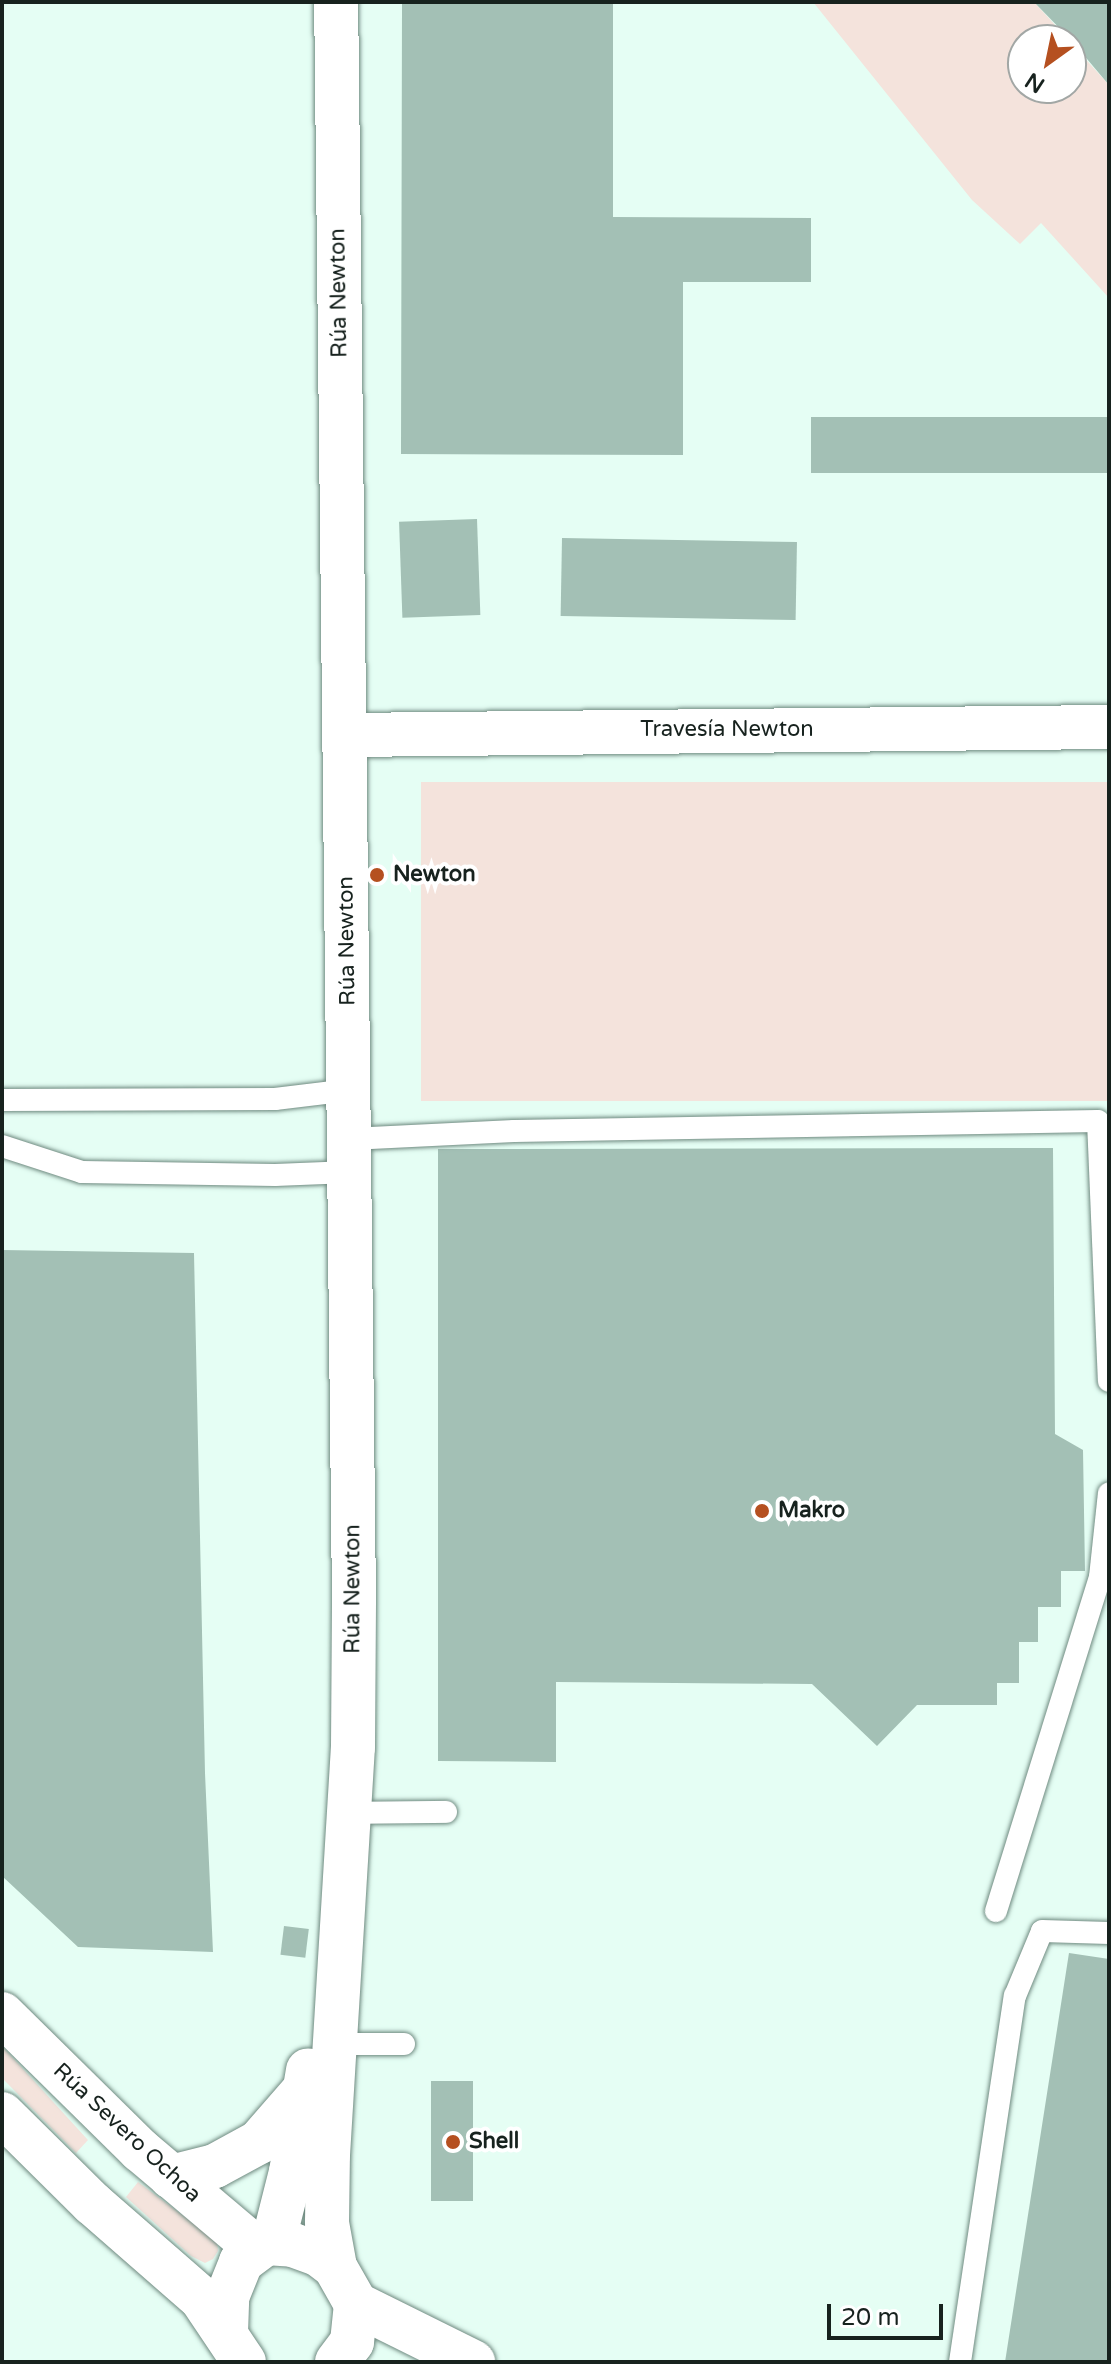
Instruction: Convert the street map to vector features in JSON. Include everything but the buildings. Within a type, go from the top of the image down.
[{"type":"street","name":"Rúa Newton","points":[[336,2],[354,1601],[353,1747],[334,2044],[327,2223],[346,2286]]},
{"type":"street","name":"Travesía Newton","points":[[345,735],[1109,727]]},
{"type":"street","name":"Rúa Newton","points":[[264,2245],[291,2172],[344,1879]]},
{"type":"street","name":"Rúa Severo Ochoa","points":[[2,2014],[171,2177],[264,2245],[293,2245],[318,2254],[346,2286],[473,2362]]},
{"type":"street","points":[[171,2177],[215,2166],[259,2142],[305,2089]]},
{"type":"street","points":[[2,2114],[92,2203],[201,2298],[235,2347]]},
{"type":"street","points":[[235,2347],[230,2282],[241,2262],[264,2245]]},
{"type":"street","points":[[337,2362],[352,2342],[346,2286]]},
{"type":"lane","points":[[2,1100],[275,1099],[349,1090]]},
{"type":"lane","points":[[2,1146],[82,1172],[275,1175],[350,1155],[514,1131],[1098,1121],[1109,1381]]},
{"type":"lane","points":[[996,1911],[1100,1577],[1109,1493]]},
{"type":"lane","points":[[348,1813],[446,1812]]},
{"type":"lane","points":[[960,2362],[1015,1996],[1042,1931],[1109,1933]]},
{"type":"lane","points":[[334,2044],[404,2044]]},
{"type":"shaded area","points":[[813,2],[1034,2],[1054,24],[1007,24],[1007,104],[1087,104],[1087,61],[1109,85],[1109,298],[1041,223],[1020,244],[972,200]]},
{"type":"shaded area","points":[[421,782],[1109,782],[1109,1101],[421,1101]]},
{"type":"shaded area","points":[[2,2046],[88,2140],[76,2153],[2,2078]]},
{"type":"shaded area","points":[[138,2182],[217,2241],[218,2251],[213,2259],[205,2263],[191,2256],[126,2197]]},
{"type":"place","name":"Newton","points":[[377,875]]},
{"type":"place","name":"Makro","points":[[762,1511]]},
{"type":"place","name":"Shell","points":[[453,2142]]}]
